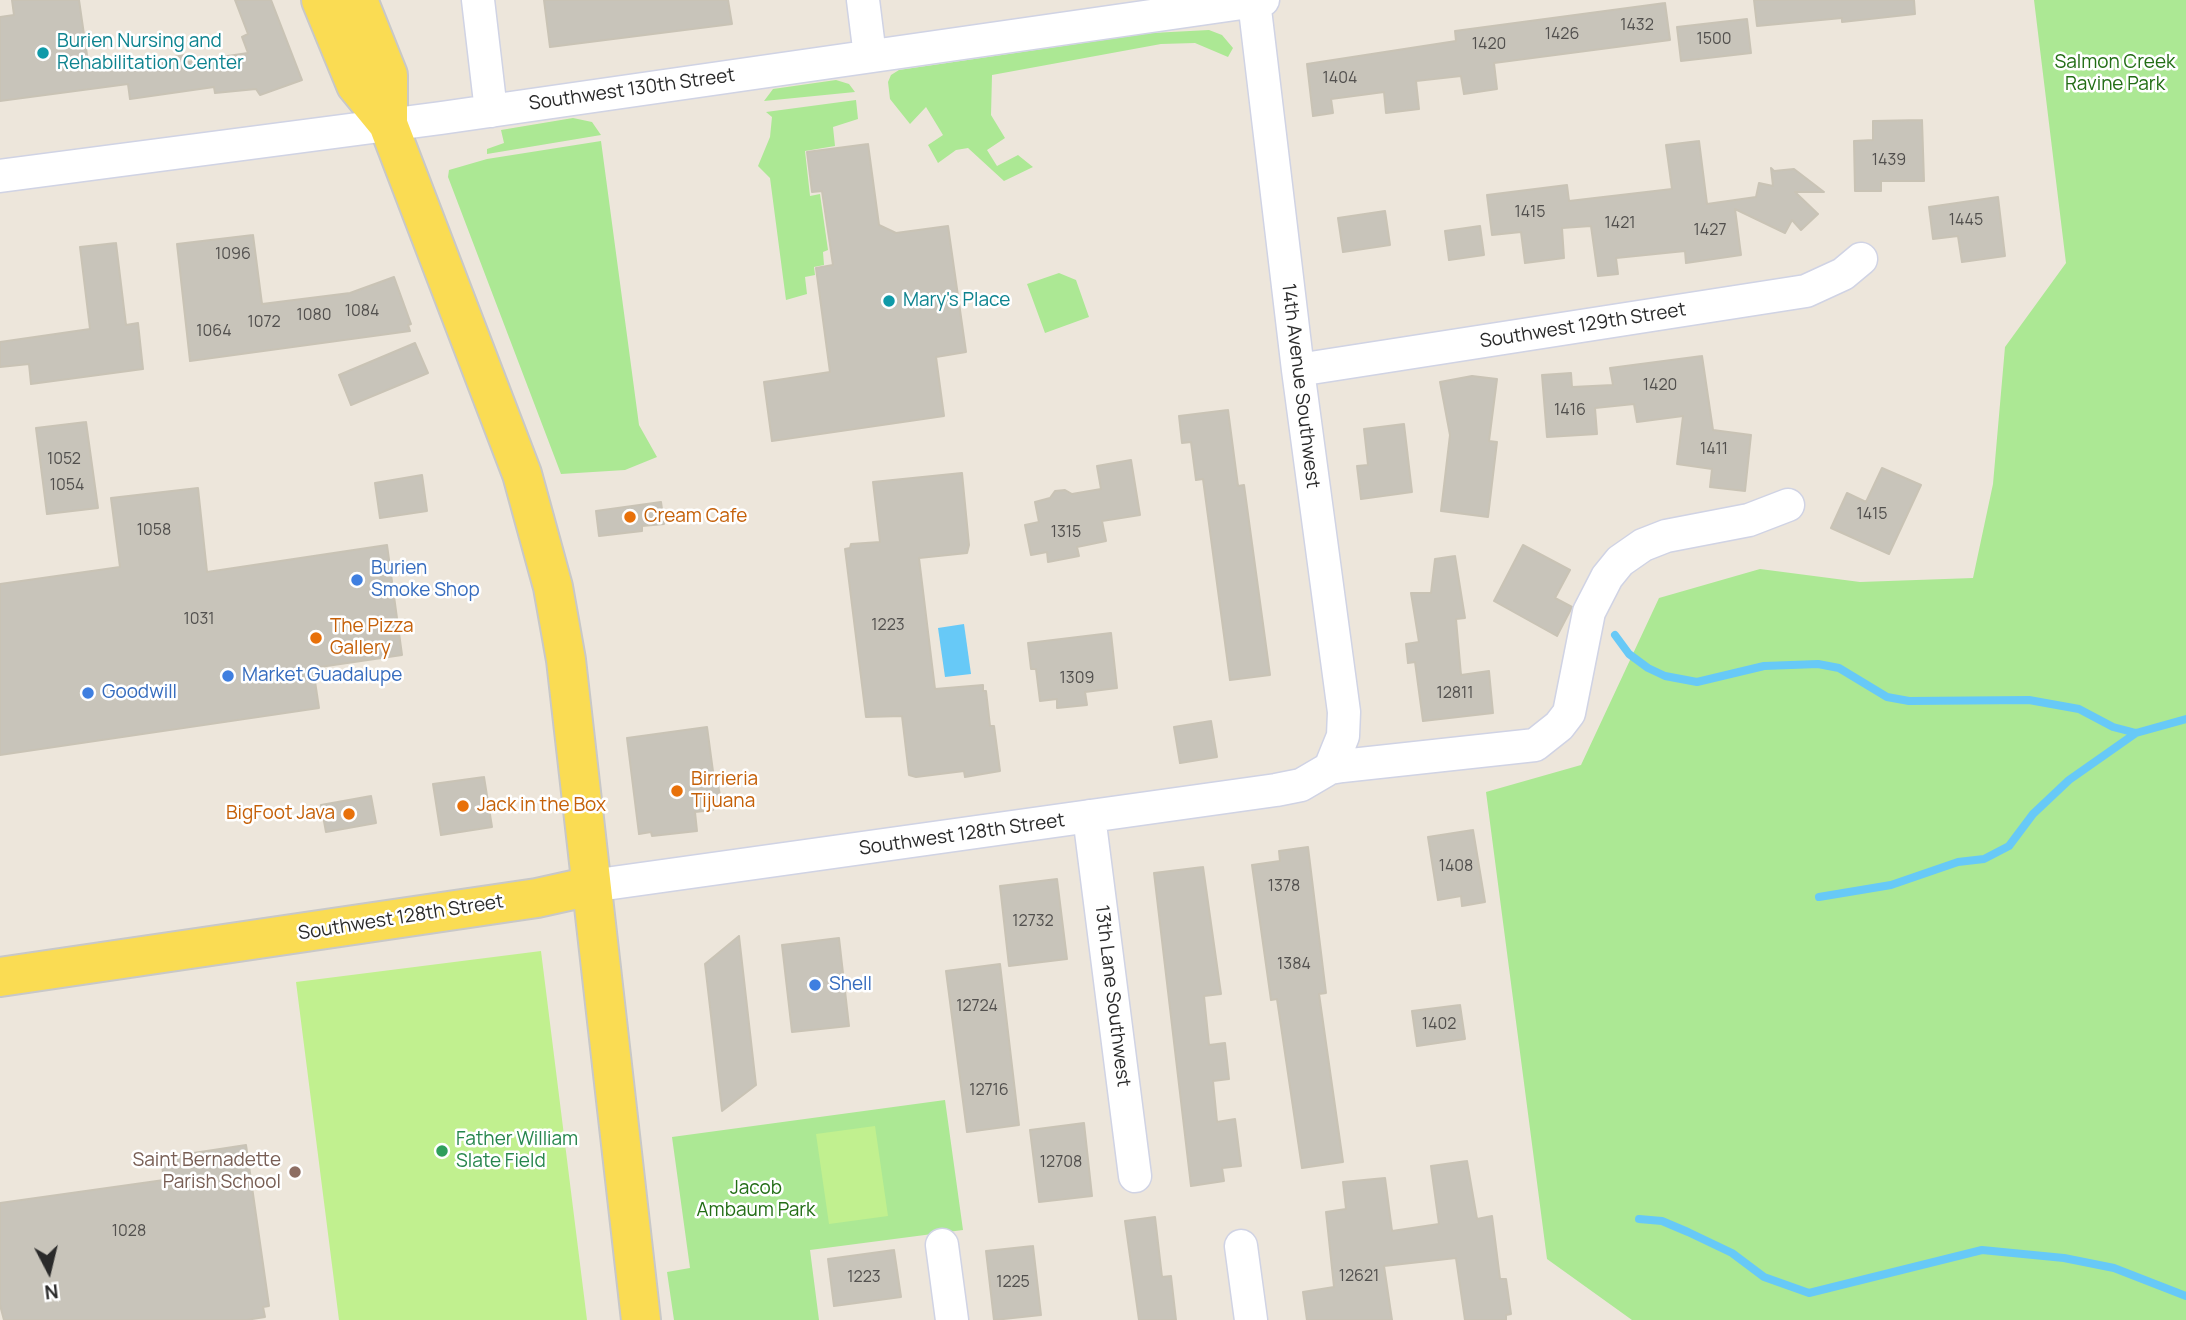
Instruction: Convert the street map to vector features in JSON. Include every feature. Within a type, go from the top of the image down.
[{"type":"main road","points":[[321,0],[356,85],[388,124],[509,439],[541,540],[566,660],[641,1320]]},
{"type":"main road","points":[[358,0],[388,75],[388,124]]},
{"type":"main road","name":"Southwest 128th Street","points":[[0,978],[513,901],[591,886]]},
{"type":"street","points":[[478,0],[491,111]]},
{"type":"street","points":[[863,0],[870,56]]},
{"type":"street","name":"Southwest 130th Street","points":[[0,176],[491,111],[1258,1]]},
{"type":"street","name":"14th Avenue Southwest","points":[[1258,1],[1297,370],[1344,712],[1343,736],[1330,768]]},
{"type":"street","name":"Southwest 129th Street","points":[[1297,370],[1806,291],[1843,274],[1861,259]]},
{"type":"street","name":"Southwest 128th Street","points":[[591,886],[1301,785],[1330,768],[1535,745],[1559,726],[1569,713],[1589,612],[1607,577],[1620,561],[1643,544],[1666,536],[1749,520],[1788,505]]},
{"type":"street","name":"13th Lane Southwest","points":[[1089,816],[1135,1176]]},
{"type":"street","points":[[942,1245],[951,1320]]},
{"type":"street","points":[[1241,1246],[1251,1320]]},
{"type":"green space","name":"Salmon Creek Ravine Park","points":[[2034,0],[2186,0],[2186,1320],[1632,1320],[1547,1259],[1486,792],[1581,765],[1659,598],[1760,569],[1860,582],[1973,578],[1993,484],[2005,347],[2066,263]]},
{"type":"green space","points":[[1209,30],[1222,35],[1233,48],[1228,57],[1195,43],[1161,44],[992,75],[991,115],[1005,138],[987,150],[997,166],[1018,155],[1033,167],[1004,181],[968,148],[956,150],[938,163],[928,145],[943,135],[926,107],[910,124],[890,99],[888,82],[891,75],[899,70],[1152,33]]},
{"type":"green space","points":[[836,80],[849,84],[855,92],[764,101],[773,89]]},
{"type":"green space","points":[[856,100],[858,119],[833,127],[835,146],[805,151],[810,196],[820,194],[828,250],[823,252],[824,265],[814,267],[815,275],[805,277],[807,294],[786,300],[770,178],[758,166],[770,137],[772,117],[766,112]]},
{"type":"green space","points":[[573,118],[592,122],[601,135],[487,154],[487,149],[504,143],[501,130]]},
{"type":"green space","points":[[601,141],[639,425],[657,457],[625,470],[561,474],[448,177],[449,170],[487,159]]},
{"type":"green space","points":[[1059,273],[1076,280],[1089,317],[1045,333],[1027,284]]},
{"type":"green space","name":"Father William Slate Field","points":[[541,951],[587,1320],[339,1320],[296,982]]},
{"type":"green space","name":"Jacob Ambaum Park","points":[[945,1100],[963,1230],[810,1250],[819,1320],[674,1320],[667,1272],[690,1268],[672,1137]]},
{"type":"green space","points":[[875,1126],[888,1216],[829,1224],[816,1134]]},
{"type":"water","points":[[964,624],[971,674],[945,677],[938,628]]},
{"type":"building","points":[[12,0],[79,0],[89,69],[186,55],[187,62],[248,53],[242,37],[248,34],[235,0],[271,0],[302,80],[260,95],[256,89],[215,93],[214,87],[130,99],[128,84],[0,101],[0,17],[14,15]]},
{"type":"building","points":[[544,0],[728,0],[732,24],[550,47]]},
{"type":"building","points":[[1754,0],[1914,0],[1915,14],[1842,22],[1842,18],[1757,26]]},
{"type":"building","points":[[1665,3],[1670,40],[1494,63],[1497,89],[1464,94],[1461,76],[1416,81],[1419,109],[1386,113],[1384,92],[1331,99],[1333,113],[1313,116],[1307,64],[1456,41],[1455,31]]},
{"type":"building","points":[[1747,19],[1751,53],[1681,61],[1677,27]]},
{"type":"building","points":[[1922,120],[1924,181],[1881,181],[1881,191],[1855,191],[1854,141],[1873,140],[1873,121]]},
{"type":"building","points":[[1699,141],[1707,204],[1756,197],[1759,183],[1773,186],[1771,168],[1774,171],[1794,169],[1824,192],[1795,192],[1818,214],[1801,230],[1792,220],[1785,233],[1735,209],[1741,255],[1686,263],[1685,251],[1616,258],[1618,274],[1598,276],[1591,226],[1562,228],[1564,258],[1525,263],[1521,232],[1492,235],[1487,195],[1567,185],[1569,201],[1672,189],[1666,145]]},
{"type":"building","name":"Mary's Place","points":[[868,144],[879,225],[896,233],[948,226],[966,352],[936,357],[944,416],[772,441],[764,382],[830,372],[816,268],[833,265],[822,191],[812,192],[807,152]]},
{"type":"building","points":[[1998,197],[2005,256],[1962,262],[1958,236],[1933,239],[1929,207]]},
{"type":"building","points":[[1385,211],[1390,245],[1343,252],[1338,218]]},
{"type":"building","points":[[1480,226],[1484,255],[1449,260],[1445,231]]},
{"type":"building","points":[[253,235],[262,304],[350,293],[394,277],[411,324],[408,325],[410,331],[190,361],[177,244]]},
{"type":"building","points":[[116,243],[126,325],[138,323],[143,369],[31,384],[29,364],[0,367],[0,342],[90,329],[80,247]]},
{"type":"building","points":[[415,343],[428,373],[351,405],[339,375]]},
{"type":"building","points":[[1702,356],[1713,430],[1751,435],[1745,491],[1710,487],[1712,469],[1677,464],[1683,416],[1637,422],[1634,404],[1595,408],[1597,434],[1547,437],[1542,375],[1571,373],[1572,387],[1613,385],[1610,368]]},
{"type":"building","points":[[1472,376],[1497,379],[1489,441],[1497,442],[1488,517],[1441,511],[1450,435],[1440,382]]},
{"type":"building","points":[[1228,410],[1238,486],[1244,485],[1270,675],[1230,680],[1203,479],[1196,480],[1191,442],[1182,443],[1179,416]]},
{"type":"building","points":[[86,422],[98,508],[47,514],[36,428]]},
{"type":"building","points":[[1404,424],[1412,492],[1361,499],[1357,466],[1368,465],[1364,429]]},
{"type":"building","points":[[1131,460],[1140,515],[1102,521],[1106,541],[1077,547],[1079,556],[1048,562],[1047,552],[1031,555],[1025,525],[1039,522],[1035,502],[1050,498],[1055,491],[1065,490],[1072,494],[1101,489],[1097,466]]},
{"type":"building","points":[[1882,468],[1921,485],[1889,554],[1831,528],[1847,493],[1866,502]]},
{"type":"building","points":[[962,473],[969,545],[967,553],[919,558],[935,689],[983,685],[990,726],[994,726],[1000,771],[965,777],[964,771],[916,777],[909,775],[902,716],[866,717],[845,549],[850,548],[851,544],[880,542],[873,482]]},
{"type":"building","points":[[422,475],[427,511],[380,518],[375,483]]},
{"type":"building","points":[[198,488],[207,572],[387,545],[402,655],[313,668],[319,708],[0,755],[0,584],[120,567],[111,498]]},
{"type":"building","name":"Cream Cafe","points":[[661,502],[664,524],[642,526],[642,531],[599,536],[596,511]]},
{"type":"building","points":[[1523,545],[1570,570],[1555,598],[1572,607],[1557,636],[1494,601]]},
{"type":"building","points":[[1455,556],[1465,618],[1456,619],[1461,675],[1489,671],[1493,713],[1423,721],[1415,662],[1408,663],[1406,644],[1419,642],[1411,593],[1431,593],[1435,559]]},
{"type":"building","points":[[1111,633],[1117,688],[1085,692],[1087,705],[1057,708],[1057,699],[1040,701],[1036,669],[1031,669],[1028,643]]},
{"type":"building","points":[[1211,721],[1217,757],[1180,763],[1174,727]]},
{"type":"building","name":"Birrieria Tijuana","points":[[707,727],[714,779],[717,779],[721,801],[712,803],[713,810],[695,812],[697,831],[652,836],[651,832],[639,834],[627,738]]},
{"type":"building","name":"Jack in the Box","points":[[484,777],[492,827],[441,835],[433,784]]},
{"type":"building","name":"BigFoot Java","points":[[371,796],[376,823],[326,832],[321,805]]},
{"type":"building","points":[[1473,830],[1485,902],[1462,906],[1461,896],[1438,900],[1428,837]]},
{"type":"building","points":[[1308,847],[1326,993],[1319,994],[1343,1162],[1302,1168],[1277,999],[1271,1000],[1252,865],[1280,861],[1279,851]]},
{"type":"building","points":[[1203,867],[1221,994],[1204,996],[1209,1045],[1225,1043],[1229,1079],[1213,1081],[1217,1122],[1235,1119],[1241,1166],[1222,1168],[1224,1181],[1191,1186],[1154,873]]},
{"type":"building","points":[[1057,879],[1067,959],[1009,966],[1000,886]]},
{"type":"building","points":[[739,936],[756,1085],[722,1111],[705,964]]},
{"type":"building","name":"Shell","points":[[839,938],[849,1026],[792,1032],[782,945]]},
{"type":"building","points":[[1000,964],[1019,1125],[967,1132],[946,971]]},
{"type":"building","points":[[1460,1005],[1465,1039],[1417,1046],[1412,1011]]},
{"type":"building","points":[[1084,1123],[1092,1196],[1039,1202],[1030,1130]]},
{"type":"building","points":[[246,1145],[269,1306],[263,1307],[265,1317],[246,1320],[4,1320],[0,1305],[0,1203],[164,1180],[161,1158]]},
{"type":"building","points":[[1467,1161],[1477,1219],[1492,1216],[1500,1279],[1506,1279],[1511,1314],[1506,1315],[1506,1320],[1465,1320],[1456,1258],[1384,1266],[1392,1320],[1307,1320],[1303,1292],[1334,1287],[1326,1212],[1346,1209],[1343,1182],[1385,1178],[1392,1231],[1439,1224],[1431,1166]]},
{"type":"building","points":[[1155,1217],[1162,1277],[1171,1276],[1176,1320],[1139,1320],[1125,1221]]},
{"type":"building","points":[[1033,1246],[1041,1315],[994,1320],[986,1251]]},
{"type":"building","points":[[894,1250],[901,1297],[834,1306],[828,1259]]},
{"type":"waterway","points":[[1615,635],[1629,654],[1648,668],[1665,676],[1697,682],[1764,666],[1818,664],[1839,668],[1887,697],[1909,701],[2029,700],[2079,709],[2113,727],[2136,733],[2186,719]]},
{"type":"waterway","points":[[1819,897],[1891,885],[1958,862],[1984,859],[2009,846],[2033,814],[2069,780],[2136,733]]},
{"type":"waterway","points":[[1639,1219],[1662,1221],[1688,1232],[1732,1253],[1764,1277],[1809,1293],[1982,1250],[2064,1258],[2114,1268],[2186,1296]]},
{"type":"place","name":"Burien Nursing and Rehabilitation Center","points":[[43,53]]},
{"type":"place","name":"Mary's Place","points":[[889,301]]},
{"type":"place","name":"Cream Cafe","points":[[630,517]]},
{"type":"place","name":"Burien Smoke Shop","points":[[357,580]]},
{"type":"place","name":"The Pizza Gallery","points":[[316,638]]},
{"type":"place","name":"Market Guadalupe","points":[[228,676]]},
{"type":"place","name":"Goodwill","points":[[88,693]]},
{"type":"place","name":"Birrieria Tijuana","points":[[677,791]]},
{"type":"place","name":"Jack in the Box","points":[[463,806]]},
{"type":"place","name":"BigFoot Java","points":[[349,814]]},
{"type":"place","name":"Shell","points":[[815,985]]},
{"type":"place","name":"Father William Slate Field","points":[[442,1151]]},
{"type":"place","name":"Saint Bernadette Parish School","points":[[295,1172]]}]
